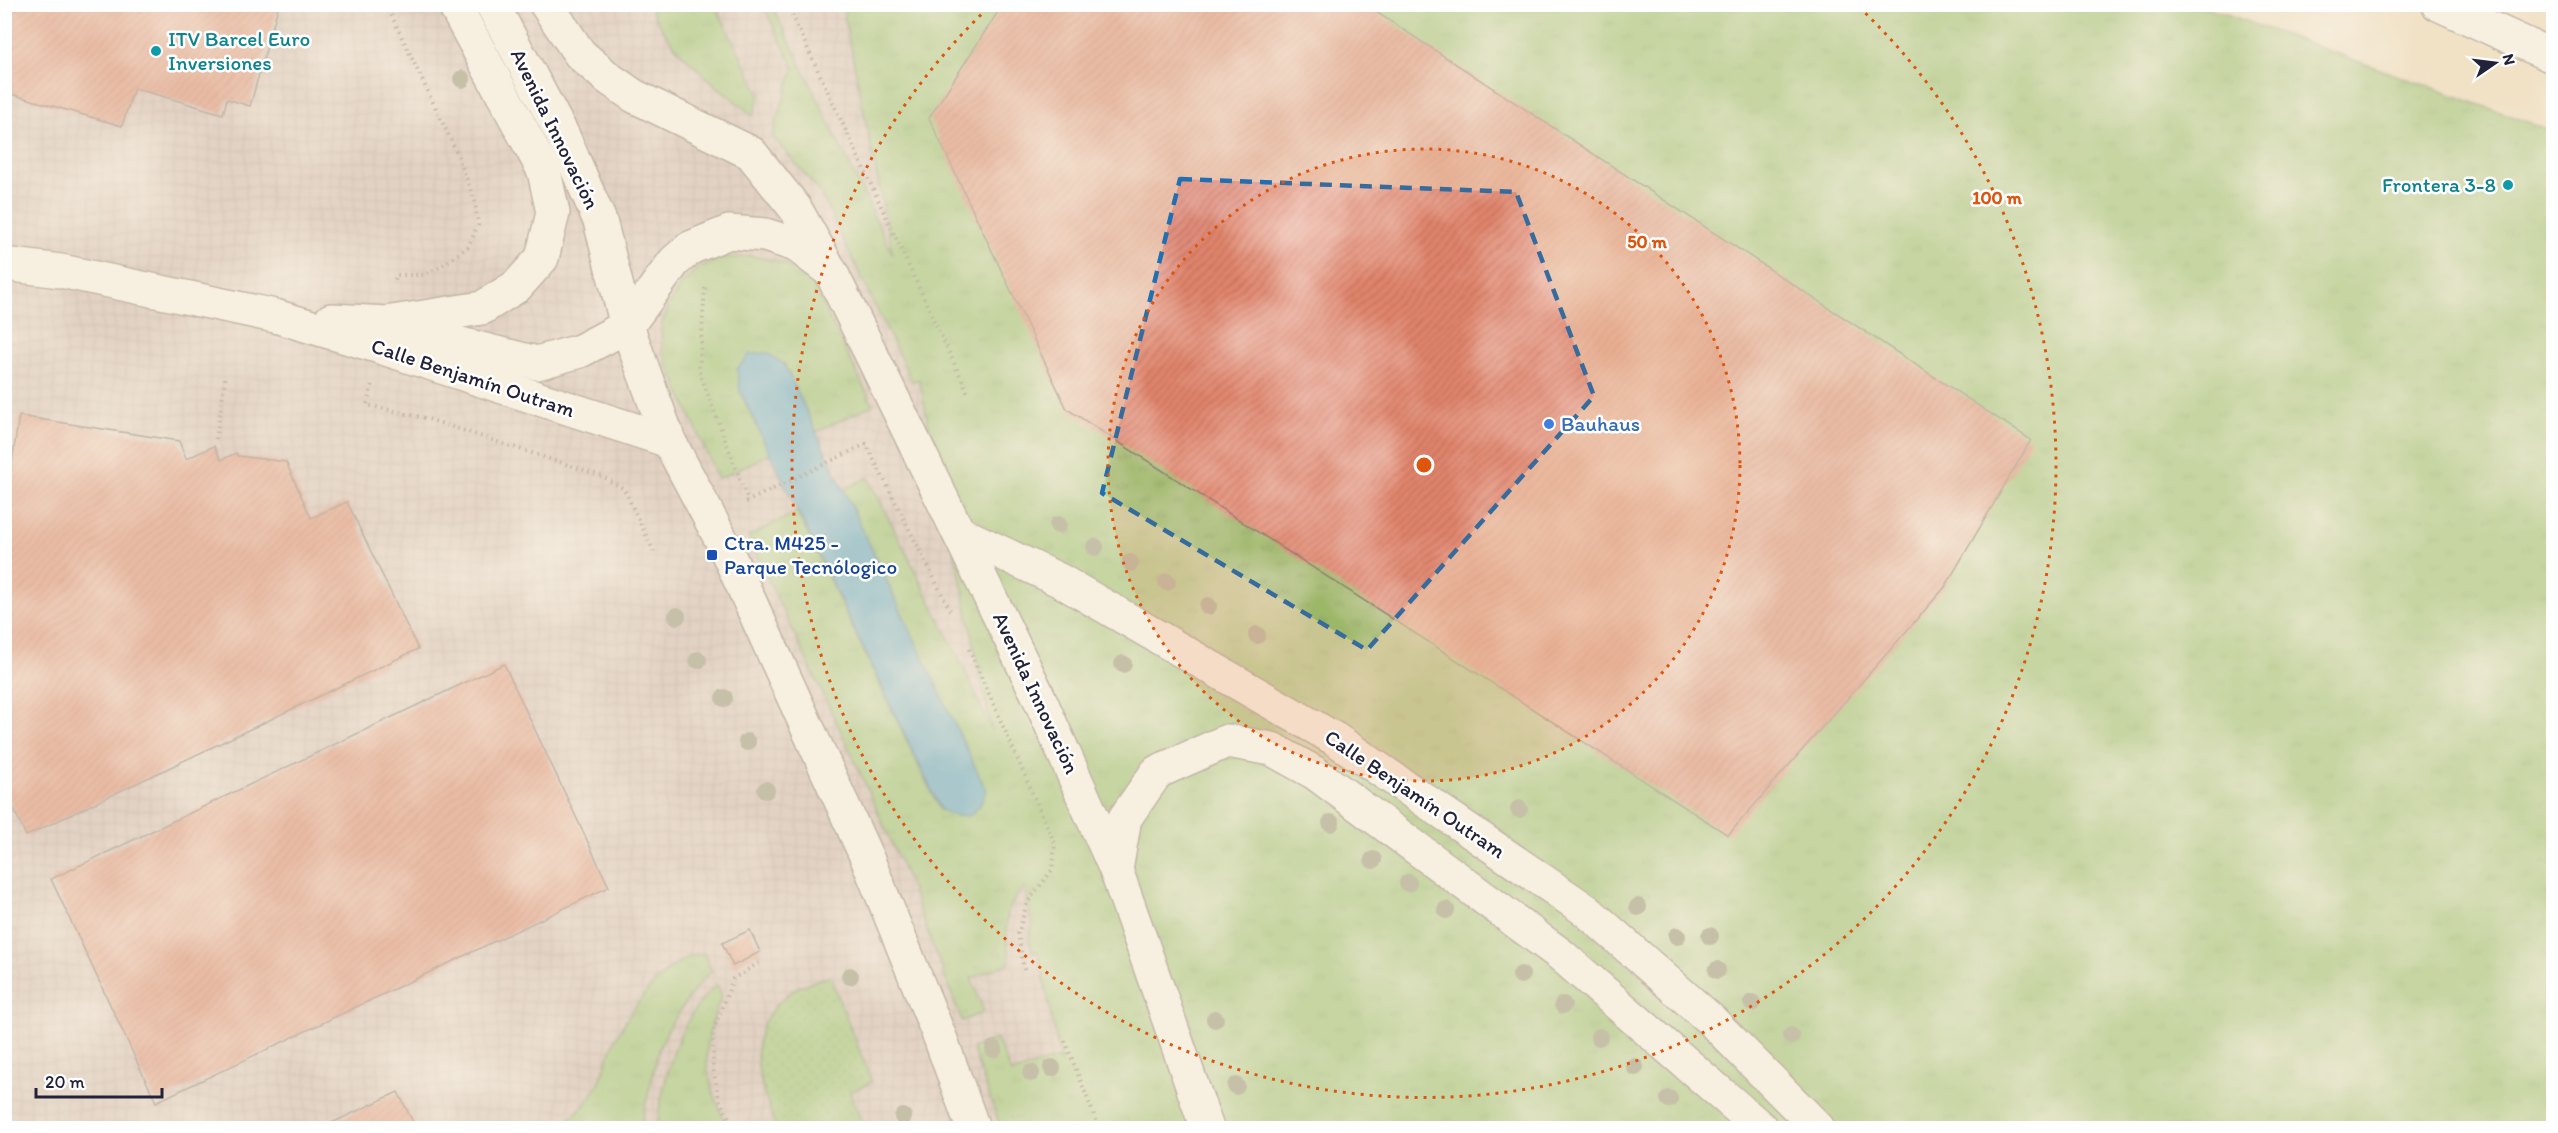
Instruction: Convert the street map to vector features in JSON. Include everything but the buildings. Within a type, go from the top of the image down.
[{"type":"street","points":[[387,323],[482,308],[517,286],[542,258],[553,213],[544,171],[454,4]]},
{"type":"street","name":"Avenida Innovación","points":[[492,4],[563,136],[600,221],[627,326],[669,441],[724,545],[872,868],[941,1040],[973,1128]]},
{"type":"street","name":"Avenida Innovación","points":[[546,4],[580,54],[608,78],[634,96],[751,153],[795,208],[831,272],[1037,693],[1116,870],[1207,1128]]},
{"type":"street","points":[[2439,4],[2553,57]]},
{"type":"street","name":"Avenida Innovación","points":[[627,326],[668,269],[690,248],[729,232],[765,235],[796,245],[831,272]]},
{"type":"street","name":"Calle Benjamín Outram","points":[[4,264],[61,271],[275,316],[380,347],[669,441]]},
{"type":"street","name":"Calle Benjamín Outram","points":[[275,316],[387,323],[413,332],[537,363],[580,351],[627,326]]},
{"type":"street","name":"Calle Benjamín Outram","points":[[960,532],[1061,581],[1335,739],[1587,911],[1712,1021],[1818,1128]]},
{"type":"street","name":"Calle Benjamín Outram","points":[[1116,870],[1125,818],[1157,772],[1227,741],[1272,749],[1315,774],[1561,955],[1761,1128]]},
{"type":"path","points":[[387,4],[458,155],[476,202],[478,225],[468,247],[440,267],[423,275],[396,275]]},
{"type":"path","points":[[787,4],[968,393]]},
{"type":"path","points":[[690,248],[706,280],[699,371],[748,500],[866,444],[955,620]]},
{"type":"path","points":[[216,439],[226,374]]},
{"type":"path","points":[[367,405],[425,418],[602,476],[624,489],[654,552]]},
{"type":"path","points":[[966,641],[1055,844],[1052,870],[1027,903],[1018,934],[1024,970]]},
{"type":"path","points":[[734,1128],[719,1099],[713,1068],[713,1031],[733,980],[760,962]]},
{"type":"path","points":[[1065,1041],[1099,1128]]},
{"type":"highlighted area","points":[[1180,179],[1516,192],[1594,396],[1367,650],[1102,493]]},
{"type":"shaded area","points":[[5,4],[1943,5],[2554,1088],[2553,1128],[5,1128]]},
{"type":"green space","points":[[649,5],[725,5],[717,9],[760,94],[753,116],[681,53],[658,23]]},
{"type":"green space","points":[[763,5],[772,5],[893,255],[842,5],[2201,5],[2553,133],[2553,1128],[1001,1128],[972,1048],[997,1039],[1011,1073],[1058,1058],[1061,1063],[1038,951],[1032,952],[1029,938],[1032,925],[1025,888],[1017,896],[1008,913],[1006,932],[1010,963],[971,978],[984,1012],[962,1021],[905,873],[853,757],[748,537],[797,512],[940,810],[986,790],[843,490],[868,477],[959,658],[992,731],[919,379],[912,382],[820,192],[772,136],[794,68]]},
{"type":"green space","points":[[751,256],[782,262],[811,282],[873,405],[816,432],[784,364],[740,391],[770,454],[718,479],[662,351],[661,326],[680,285],[699,267],[722,258]]},
{"type":"green space","points":[[704,953],[712,972],[690,996],[669,1027],[659,1049],[640,1128],[569,1128],[566,1123],[596,1088],[619,1032],[638,1003],[650,988],[676,964]]},
{"type":"green space","points":[[830,976],[872,1082],[850,1092],[864,1128],[776,1128],[759,1071],[757,1053],[759,1036],[765,1020],[777,1004],[795,989]]},
{"type":"green space","points":[[717,984],[722,996],[709,1033],[707,1063],[709,1078],[728,1128],[658,1128],[661,1100],[681,1033],[696,1007]]},
{"type":"water","points":[[768,353],[784,364],[986,790],[980,805],[970,816],[955,816],[941,810],[740,391],[737,369],[750,354]]},
{"type":"place","name":"ITV Barcel Euro Inversiones","points":[[156,51]]},
{"type":"place","name":"Frontera 3-8","points":[[2508,185]]},
{"type":"place","name":"Bauhaus","points":[[1549,424]]},
{"type":"place","name":"Ctra. M425 - Parque Tecnólogico","points":[[712,555]]}]
